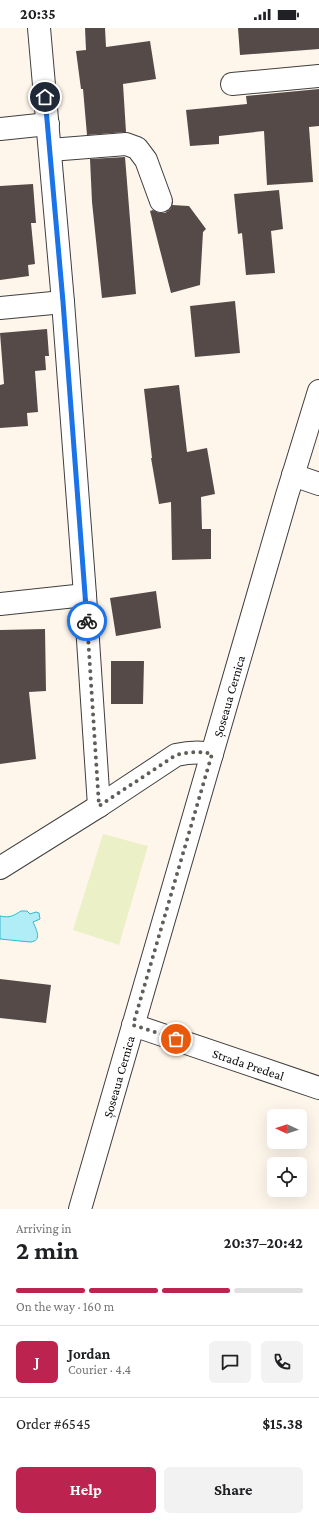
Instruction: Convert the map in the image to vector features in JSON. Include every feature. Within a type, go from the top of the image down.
[{"type":"street","points":[[39,28],[63,302],[99,806]]},
{"type":"street","points":[[232,84],[319,76]]},
{"type":"street","points":[[0,129],[48,124]]},
{"type":"street","points":[[50,150],[126,144],[137,148],[146,160],[161,201]]},
{"type":"street","points":[[0,308],[63,302]]},
{"type":"street","name":"Șoseaua Cernica","points":[[80,1209],[293,475],[319,391]]},
{"type":"street","points":[[293,475],[319,484]]},
{"type":"street","points":[[0,604],[85,595]]},
{"type":"street","points":[[0,868],[99,806],[176,755],[186,752],[212,754]]},
{"type":"street","name":"Strada Predeal","points":[[133,1025],[319,1088]]},
{"type":"green space","points":[[103,834],[148,846],[119,945],[73,930]]},
{"type":"water","points":[[21,911],[27,911],[30,914],[36,912],[39,913],[40,919],[33,922],[38,934],[36,939],[30,942],[0,939],[0,916],[11,916]]},
{"type":"building","points":[[85,28],[105,28],[106,47],[150,41],[156,79],[123,84],[126,132],[87,135],[83,89],[81,89],[76,51],[86,50]]},
{"type":"building","points":[[238,28],[319,28],[319,49],[240,55]]},
{"type":"building","points":[[319,89],[319,126],[309,127],[313,182],[267,185],[264,131],[219,136],[219,144],[190,146],[186,110],[247,104],[246,96]]},
{"type":"building","points":[[125,157],[136,294],[102,298],[92,202],[90,159]]},
{"type":"building","points":[[33,184],[36,223],[31,223],[35,264],[28,265],[29,276],[0,280],[0,186]]},
{"type":"building","points":[[279,190],[283,229],[271,231],[275,273],[246,275],[242,233],[238,234],[234,194]]},
{"type":"building","points":[[172,205],[189,206],[206,229],[203,232],[200,285],[171,293],[150,211],[153,210],[159,213],[165,213]]},
{"type":"building","points":[[235,301],[240,353],[195,357],[190,306]]},
{"type":"building","points":[[47,329],[49,356],[45,356],[46,370],[35,371],[38,412],[27,413],[28,426],[0,428],[0,385],[4,384],[0,333]]},
{"type":"building","points":[[179,385],[187,452],[207,448],[215,494],[201,497],[202,529],[211,529],[211,559],[172,560],[171,502],[159,504],[151,458],[144,389]]},
{"type":"building","points":[[156,591],[161,628],[116,636],[110,598]]},
{"type":"building","points":[[45,629],[46,691],[29,692],[36,759],[0,764],[0,630]]},
{"type":"building","points":[[111,661],[144,661],[143,704],[111,704]]},
{"type":"building","points":[[0,979],[51,985],[46,1023],[0,1018]]},
{"type":"way so far","points":[[87,621],[99,806],[176,755],[186,752],[212,754],[133,1025],[176,1039]]},
{"type":"route","points":[[45,97],[63,302],[87,621]]}]
